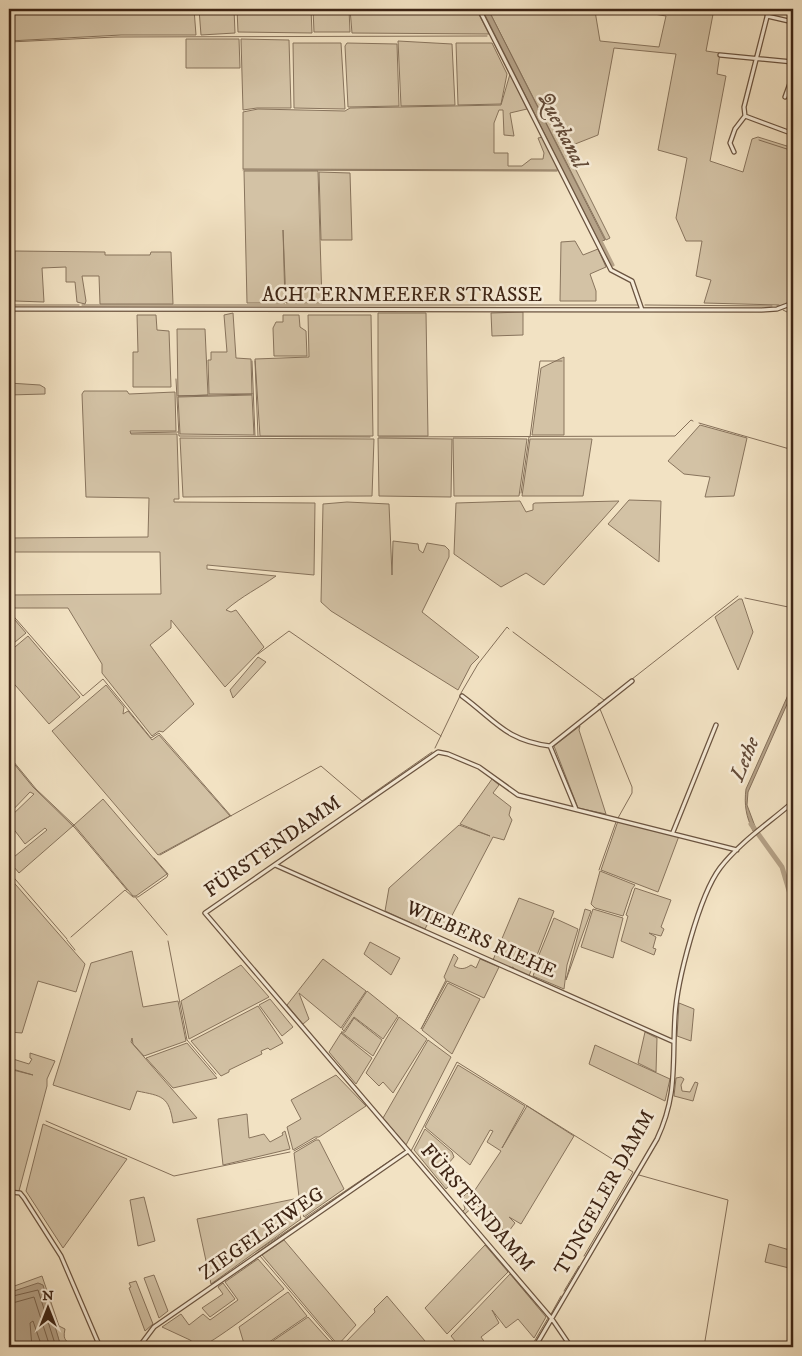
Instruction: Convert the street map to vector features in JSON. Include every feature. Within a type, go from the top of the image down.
[{"type":"street","points":[[479,9],[611,270],[632,280],[642,310]]},
{"type":"street","points":[[746,116],[744,107],[769,9]]},
{"type":"street","points":[[767,16],[793,22]]},
{"type":"street","points":[[720,55],[793,62]]},
{"type":"street","points":[[785,97],[793,75]]},
{"type":"street","points":[[746,116],[788,132],[793,129]]},
{"type":"street","points":[[734,152],[730,143],[732,136],[735,129],[746,116]]},
{"type":"street","name":"ACHTERNMEERER STRASSE","points":[[9,309],[776,309],[793,303]]},
{"type":"street","points":[[462,696],[514,737],[530,743],[550,746],[632,681]]},
{"type":"street","points":[[673,832],[716,725]]},
{"type":"street","points":[[550,746],[576,810]]},
{"type":"street","name":"FÜRSTENDAMM","points":[[571,1347],[552,1319],[204,913],[438,752],[448,754],[479,767],[518,795],[673,832],[737,850]]},
{"type":"street","name":"TUNGELER DAMM","points":[[535,1347],[661,1130],[672,1094],[677,996],[701,904],[716,874],[737,850],[793,802]]},
{"type":"street","name":"WIEBERS RIEHE","points":[[275,865],[674,1042]]},
{"type":"street","name":"ZIEGELEIWEG","points":[[139,1347],[154,1327],[408,1151]]},
{"type":"street","points":[[9,1192],[20,1194],[24,1198],[60,1256],[100,1347]]},
{"type":"shaded area","points":[[9,9],[194,9],[196,35],[121,35],[9,41]]},
{"type":"shaded area","points":[[199,9],[234,9],[235,33],[201,35]]},
{"type":"shaded area","points":[[237,9],[271,9],[272,13],[275,13],[274,9],[311,9],[312,33],[238,32]]},
{"type":"shaded area","points":[[313,9],[349,9],[350,32],[314,32]]},
{"type":"shaded area","points":[[350,9],[476,9],[489,34],[352,33]]},
{"type":"shaded area","points":[[488,9],[643,9],[643,14],[595,11],[600,41],[659,47],[666,16],[654,14],[654,11],[651,9],[714,9],[706,51],[720,53],[717,74],[726,76],[710,161],[743,172],[752,139],[758,137],[790,147],[793,139],[793,302],[782,307],[779,305],[704,303],[711,280],[696,276],[702,241],[686,241],[676,218],[687,158],[658,150],[676,54],[614,48],[598,135],[565,148],[610,238],[606,240]]},
{"type":"shaded area","points":[[186,39],[239,39],[240,68],[186,68]]},
{"type":"shaded area","points":[[241,39],[289,40],[291,108],[243,110]]},
{"type":"shaded area","points":[[398,41],[452,44],[455,105],[401,106]]},
{"type":"shaded area","points":[[293,43],[341,43],[345,109],[294,108]]},
{"type":"shaded area","points":[[347,43],[397,44],[399,106],[348,107],[345,46]]},
{"type":"shaded area","points":[[456,43],[492,43],[507,74],[501,104],[458,105]]},
{"type":"shaded area","points":[[510,74],[527,109],[510,113],[514,136],[504,135],[503,110],[499,110],[494,123],[494,153],[508,153],[508,166],[522,166],[531,159],[543,159],[544,153],[538,138],[543,137],[558,170],[243,169],[243,112],[258,109],[345,111],[350,108],[501,105]]},
{"type":"shaded area","points":[[244,171],[318,171],[322,303],[286,303],[283,230],[285,303],[247,303]]},
{"type":"shaded area","points":[[319,172],[350,173],[352,240],[321,240]]},
{"type":"shaded area","points":[[575,241],[583,255],[598,249],[606,267],[590,274],[596,291],[596,301],[560,301],[561,242]]},
{"type":"shaded area","points":[[15,251],[105,252],[105,255],[150,255],[151,252],[171,252],[173,304],[100,304],[99,276],[82,276],[86,301],[85,304],[77,302],[75,282],[66,282],[66,267],[42,268],[44,302],[15,301]]},
{"type":"shaded area","points":[[523,312],[523,335],[492,336],[491,313]]},
{"type":"shaded area","points":[[233,313],[236,358],[251,359],[252,394],[209,394],[208,360],[211,360],[211,352],[227,352],[224,315]]},
{"type":"shaded area","points":[[378,313],[426,313],[428,436],[378,436]]},
{"type":"shaded area","points":[[137,315],[156,315],[157,330],[169,331],[171,387],[133,387],[133,352],[138,352]]},
{"type":"shaded area","points":[[283,315],[299,315],[300,327],[306,331],[307,356],[274,356],[273,328],[276,322],[283,322]]},
{"type":"shaded area","points":[[308,315],[371,315],[373,436],[260,436],[255,359],[309,357]]},
{"type":"shaded area","points":[[177,329],[205,329],[208,395],[178,396]]},
{"type":"shaded area","points":[[564,357],[564,435],[532,435],[541,368]]},
{"type":"shaded area","points":[[9,383],[40,385],[45,388],[45,394],[9,395]]},
{"type":"shaded area","points":[[84,391],[127,391],[129,394],[175,392],[176,431],[130,431],[131,434],[177,434],[179,499],[174,499],[174,502],[315,503],[314,575],[207,565],[207,569],[276,576],[226,610],[231,612],[236,610],[264,647],[225,687],[171,620],[171,628],[150,645],[194,704],[163,732],[159,731],[152,736],[102,673],[102,664],[68,608],[15,608],[9,595],[161,594],[160,552],[9,552],[9,538],[148,537],[149,498],[86,497],[82,394]]},
{"type":"shaded area","points":[[252,395],[254,435],[180,434],[178,397]]},
{"type":"shaded area","points":[[700,425],[747,438],[734,496],[705,497],[710,477],[684,474],[668,461]]},
{"type":"shaded area","points":[[180,438],[374,439],[372,496],[183,497]]},
{"type":"shaded area","points":[[378,438],[452,439],[451,497],[379,496]]},
{"type":"shaded area","points":[[453,438],[527,439],[519,496],[454,496]]},
{"type":"shaded area","points":[[530,439],[592,439],[583,496],[522,496]]},
{"type":"shaded area","points":[[629,500],[661,501],[659,562],[608,524]]},
{"type":"shaded area","points":[[520,501],[526,512],[533,510],[533,504],[535,503],[619,501],[544,585],[526,573],[501,587],[454,554],[456,503]]},
{"type":"shaded area","points":[[347,502],[389,504],[392,575],[393,541],[418,544],[419,550],[423,553],[427,543],[445,546],[449,550],[449,557],[422,612],[479,657],[471,665],[458,690],[331,611],[321,602],[323,504]]},
{"type":"shaded area","points":[[739,599],[742,599],[753,632],[738,670],[715,617]]},
{"type":"shaded area","points":[[9,613],[26,633],[9,647]]},
{"type":"shaded area","points":[[28,636],[80,697],[49,724],[9,678],[9,652]]},
{"type":"shaded area","points":[[258,657],[266,662],[233,698],[230,690]]},
{"type":"shaded area","points":[[106,685],[124,707],[123,714],[128,711],[152,740],[159,735],[230,816],[158,855],[52,731]]},
{"type":"shaded area","points":[[580,726],[579,730],[606,814],[578,808],[554,746]]},
{"type":"shaded area","points":[[13,761],[36,789],[74,825],[19,873],[9,861],[47,830],[45,828],[25,844],[9,823],[9,818],[34,794],[30,792],[9,814],[9,765]]},
{"type":"shaded area","points":[[492,779],[499,785],[493,793],[511,807],[509,815],[512,820],[504,840],[493,837],[446,927],[430,919],[425,929],[385,911],[389,888],[459,825],[490,836],[460,824]]},
{"type":"shaded area","points":[[103,799],[167,874],[136,896],[133,896],[74,825]]},
{"type":"shaded area","points":[[618,821],[679,836],[658,892],[601,870]]},
{"type":"shaded area","points":[[600,871],[635,885],[623,916],[595,908],[591,904]]},
{"type":"shaded area","points":[[9,877],[85,964],[76,992],[38,981],[22,1033],[9,1032]]},
{"type":"shaded area","points":[[635,888],[671,900],[661,927],[664,929],[661,936],[649,933],[656,937],[653,948],[656,949],[654,955],[621,941],[628,916],[626,915]]},
{"type":"shaded area","points":[[519,898],[554,911],[529,976],[514,970],[513,967],[510,968],[493,960]]},
{"type":"shaded area","points":[[585,909],[591,911],[566,980]]},
{"type":"shaded area","points":[[593,909],[623,918],[613,958],[581,947]]},
{"type":"shaded area","points":[[554,918],[578,929],[567,965],[564,989],[533,976],[539,955]]},
{"type":"shaded area","points":[[370,942],[400,958],[391,975],[364,954]]},
{"type":"shaded area","points":[[132,951],[143,1007],[178,1001],[186,1041],[144,1056],[133,1044],[132,1038],[131,1042],[197,1118],[173,1123],[166,1102],[153,1094],[137,1091],[130,1110],[53,1085],[91,963]]},
{"type":"shaded area","points":[[454,954],[458,958],[454,966],[459,968],[471,965],[476,968],[480,959],[499,967],[484,998],[447,981],[421,1029],[446,980],[444,977]]},
{"type":"shaded area","points":[[323,959],[366,991],[341,1028],[299,993],[309,1019],[303,1024],[287,1005]]},
{"type":"shaded area","points":[[241,965],[269,997],[189,1039],[181,1001]]},
{"type":"shaded area","points":[[448,983],[480,999],[452,1054],[422,1030]]},
{"type":"shaded area","points":[[367,991],[398,1016],[383,1039],[354,1017],[344,1031],[342,1029]]},
{"type":"shaded area","points":[[270,999],[293,1027],[282,1036],[259,1005]]},
{"type":"shaded area","points":[[679,1003],[694,1009],[691,1041],[677,1036]]},
{"type":"shaded area","points":[[258,1006],[283,1043],[270,1050],[268,1048],[261,1051],[262,1054],[229,1070],[229,1072],[221,1076],[191,1041]]},
{"type":"shaded area","points":[[399,1017],[427,1039],[393,1093],[383,1082],[379,1086],[366,1073]]},
{"type":"shaded area","points":[[354,1018],[382,1040],[373,1056],[341,1032],[345,1032]]},
{"type":"shaded area","points":[[645,1032],[657,1038],[656,1072],[638,1063]]},
{"type":"shaded area","points":[[341,1033],[372,1058],[356,1084],[329,1052]]},
{"type":"shaded area","points":[[428,1040],[451,1057],[406,1145],[383,1118]]},
{"type":"shaded area","points":[[187,1043],[217,1078],[173,1088],[146,1058]]},
{"type":"shaded area","points":[[595,1045],[670,1079],[665,1101],[589,1064]]},
{"type":"shaded area","points":[[30,1053],[55,1061],[47,1079],[47,1086],[19,1191],[9,1191],[9,1069],[33,1075],[9,1068],[9,1062],[13,1059],[29,1064],[32,1059],[30,1058]]},
{"type":"shaded area","points":[[458,1065],[525,1106],[502,1148],[527,1106],[574,1136],[521,1224],[509,1217],[515,1223],[506,1235],[495,1218],[489,1226],[483,1211],[476,1204],[465,1214],[462,1212],[465,1209],[462,1198],[467,1193],[470,1196],[473,1193],[501,1151],[487,1142],[493,1131],[490,1130],[470,1165],[425,1127]]},
{"type":"shaded area","points":[[336,1075],[366,1106],[319,1137],[315,1137],[293,1150],[287,1127],[301,1119],[291,1100]]},
{"type":"shaded area","points":[[681,1077],[684,1079],[681,1085],[682,1091],[690,1092],[695,1082],[698,1083],[693,1101],[674,1096],[676,1078]]},
{"type":"shaded area","points":[[247,1114],[249,1138],[264,1134],[270,1142],[283,1135],[282,1133],[285,1131],[290,1149],[223,1165],[218,1119]]},
{"type":"shaded area","points":[[43,1124],[127,1159],[63,1248],[26,1191]]},
{"type":"shaded area","points":[[425,1129],[452,1152],[454,1157],[448,1164],[464,1180],[458,1185],[453,1181],[446,1189],[414,1150]]},
{"type":"shaded area","points":[[319,1140],[344,1189],[304,1217],[300,1206],[294,1153]]},
{"type":"shaded area","points":[[144,1197],[155,1241],[138,1246],[130,1200]]},
{"type":"shaded area","points":[[294,1199],[301,1219],[211,1284],[197,1219]]},
{"type":"shaded area","points":[[284,1240],[356,1325],[338,1345],[262,1255]]},
{"type":"shaded area","points":[[769,1244],[793,1251],[793,1269],[765,1262]]},
{"type":"shaded area","points":[[485,1245],[508,1272],[447,1334],[425,1308]]},
{"type":"shaded area","points":[[258,1259],[284,1289],[226,1331],[199,1347],[190,1340],[162,1327],[181,1314],[189,1325],[203,1314],[210,1320],[238,1300],[225,1282]]},
{"type":"shaded area","points":[[510,1274],[546,1317],[534,1338],[518,1319],[506,1328],[492,1310],[499,1323],[481,1337],[486,1344],[482,1347],[460,1347],[451,1336]]},
{"type":"shaded area","points":[[154,1275],[168,1311],[159,1318],[144,1278]]},
{"type":"shaded area","points":[[42,1276],[59,1326],[65,1329],[65,1338],[70,1347],[61,1347],[41,1284],[14,1291],[9,1295],[9,1288]]},
{"type":"shaded area","points":[[136,1281],[153,1324],[145,1331],[129,1288],[131,1287],[129,1283]]},
{"type":"shaded area","points":[[223,1283],[235,1299],[210,1317],[202,1308],[223,1294],[218,1287]]},
{"type":"shaded area","points":[[288,1292],[307,1316],[262,1347],[245,1347],[239,1327]]},
{"type":"shaded area","points":[[387,1296],[425,1341],[424,1347],[341,1347],[375,1312],[374,1309]]},
{"type":"shaded area","points":[[308,1317],[335,1347],[264,1347]]},
{"type":"water","points":[[482,9],[488,9],[605,240],[599,242]]},
{"type":"water","points":[[793,646],[792,693],[748,792],[747,805],[756,829],[753,831],[746,810],[746,789],[788,695],[792,676]]},
{"type":"water","points":[[38,1283],[43,1285],[61,1347],[13,1347],[9,1295],[14,1291]]},
{"type":"waterway","points":[[569,9],[590,10]]},
{"type":"waterway","points":[[9,42],[115,37],[487,36]]},
{"type":"waterway","points":[[759,140],[793,151]]},
{"type":"waterway","points":[[243,170],[557,171]]},
{"type":"waterway","name":"Querkanal","points":[[600,239],[613,265]]},
{"type":"waterway","points":[[9,305],[79,305]]},
{"type":"waterway","points":[[82,305],[639,305]]},
{"type":"waterway","points":[[645,305],[772,306]]},
{"type":"waterway","points":[[783,310],[789,313]]},
{"type":"waterway","points":[[252,361],[255,436]]},
{"type":"waterway","points":[[255,361],[258,436]]},
{"type":"waterway","points":[[530,437],[540,361],[562,361]]},
{"type":"waterway","points":[[176,379],[179,436],[370,437]]},
{"type":"waterway","points":[[178,396],[253,394]]},
{"type":"waterway","points":[[379,437],[675,436],[691,420],[693,421]]},
{"type":"waterway","points":[[699,423],[793,450]]},
{"type":"waterway","points":[[131,433],[178,432]]},
{"type":"waterway","points":[[521,493],[529,437]]},
{"type":"waterway","points":[[613,694],[738,596]]},
{"type":"waterway","points":[[745,598],[793,608]]},
{"type":"waterway","points":[[9,611],[83,696],[103,679],[151,738],[159,733],[231,816]]},
{"type":"waterway","points":[[461,693],[478,664],[507,627],[509,629]]},
{"type":"waterway","points":[[258,654],[289,631],[441,736]]},
{"type":"waterway","points":[[513,632],[604,700],[609,696]]},
{"type":"waterway","points":[[435,748],[460,696]]},
{"type":"waterway","points":[[600,709],[632,787],[632,793],[618,818]]},
{"type":"waterway","points":[[160,855],[321,766],[362,801],[432,752]]},
{"type":"waterway","points":[[15,765],[33,787],[75,828],[127,890]]},
{"type":"waterway","points":[[599,870],[616,822]]},
{"type":"waterway","name":"Lethe","points":[[751,824],[782,867],[793,904]]},
{"type":"waterway","points":[[71,937],[125,890],[133,897],[138,897],[167,877],[168,874],[154,858]]},
{"type":"waterway","points":[[9,872],[67,939]]},
{"type":"waterway","points":[[136,898],[167,935]]},
{"type":"waterway","points":[[67,940],[75,950]]},
{"type":"waterway","points":[[168,941],[187,1040],[216,1074]]},
{"type":"waterway","points":[[411,1151],[457,1062],[633,1172],[584,1256]]},
{"type":"waterway","points":[[46,1121],[174,1176],[290,1152]]},
{"type":"waterway","points":[[294,1151],[317,1138]]},
{"type":"waterway","points":[[305,1218],[403,1152]]},
{"type":"waterway","points":[[639,1175],[728,1200],[704,1347]]},
{"type":"waterway","points":[[257,1251],[302,1221]]},
{"type":"waterway","points":[[260,1256],[338,1347]]},
{"type":"waterway","points":[[564,1291],[579,1266]]},
{"type":"waterway","points":[[551,1314],[561,1296]]},
{"type":"waterway","points":[[531,1347],[548,1318]]}]
